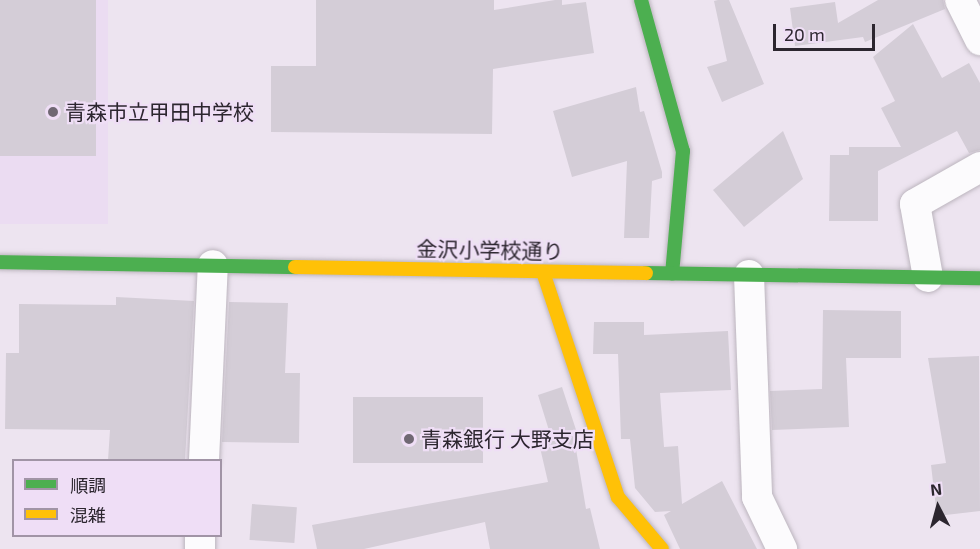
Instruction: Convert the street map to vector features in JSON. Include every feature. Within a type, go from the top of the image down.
[{"type":"street","points":[[641,0],[683,151],[672,274]]},
{"type":"street","points":[[960,0],[980,40]]},
{"type":"street","points":[[928,277],[915,204],[980,167]]},
{"type":"street","name":"金沢小学校通り","points":[[0,262],[980,278]]},
{"type":"street","points":[[204,459],[213,265]]},
{"type":"street","points":[[543,272],[618,497],[662,549]]},
{"type":"street","points":[[749,275],[757,496],[782,549]]},
{"type":"shaded area","name":"青森市立甲田中学校","points":[[0,0],[108,0],[108,224],[0,224]]},
{"type":"building","name":"青森市立甲田中学校","points":[[0,0],[96,0],[96,156],[0,156]]},
{"type":"building","points":[[316,0],[494,0],[494,10],[555,0],[562,0],[562,5],[586,2],[594,53],[493,69],[492,134],[271,132],[271,66],[316,66]]},
{"type":"building","points":[[729,0],[764,84],[722,102],[707,67],[727,61],[714,1]]},
{"type":"building","points":[[878,0],[943,0],[945,9],[865,42],[863,37],[795,46],[790,8],[835,2],[838,23]]},
{"type":"building","points":[[913,24],[942,78],[969,63],[980,83],[980,150],[969,153],[957,131],[878,171],[878,221],[829,221],[830,155],[849,155],[849,147],[901,147],[881,108],[895,101],[873,57]]},
{"type":"building","points":[[636,87],[640,112],[644,111],[662,172],[662,178],[652,181],[649,238],[624,238],[627,161],[572,177],[553,111]]},
{"type":"building","points":[[783,131],[803,179],[744,227],[713,190]]},
{"type":"building","points":[[116,297],[194,301],[185,459],[108,459],[110,430],[5,429],[6,353],[19,353],[19,304],[116,305]]},
{"type":"building","points":[[229,302],[288,303],[285,373],[300,373],[299,443],[222,442]]},
{"type":"building","points":[[823,310],[901,311],[901,358],[846,358],[849,427],[772,430],[770,391],[822,389]]},
{"type":"building","points":[[594,322],[644,322],[644,335],[728,331],[731,390],[660,393],[664,447],[678,446],[682,504],[722,481],[757,549],[680,549],[664,515],[671,511],[655,512],[635,488],[630,439],[621,439],[618,354],[593,354]]},
{"type":"building","points":[[979,356],[980,511],[937,516],[931,465],[946,463],[928,358]]},
{"type":"building","points":[[562,387],[580,442],[575,443],[586,509],[590,508],[600,549],[490,549],[485,522],[364,549],[317,549],[312,525],[548,482],[538,439],[551,437],[538,395]]},
{"type":"building","points":[[353,397],[483,397],[483,463],[353,463]]},
{"type":"building","points":[[252,504],[297,507],[294,543],[249,540]]},
{"type":"traffic: fast","points":[[641,0],[683,151],[672,274]]},
{"type":"traffic: fast","points":[[0,262],[295,267]]},
{"type":"traffic: fast","points":[[646,273],[980,278]]},
{"type":"traffic: slow","points":[[295,267],[646,273]]},
{"type":"traffic: slow","points":[[543,272],[618,497],[662,549]]},
{"type":"place","name":"青森市立甲田中学校","points":[[53,112]]},
{"type":"place","name":"青森銀行 大野支店","points":[[409,439]]}]
